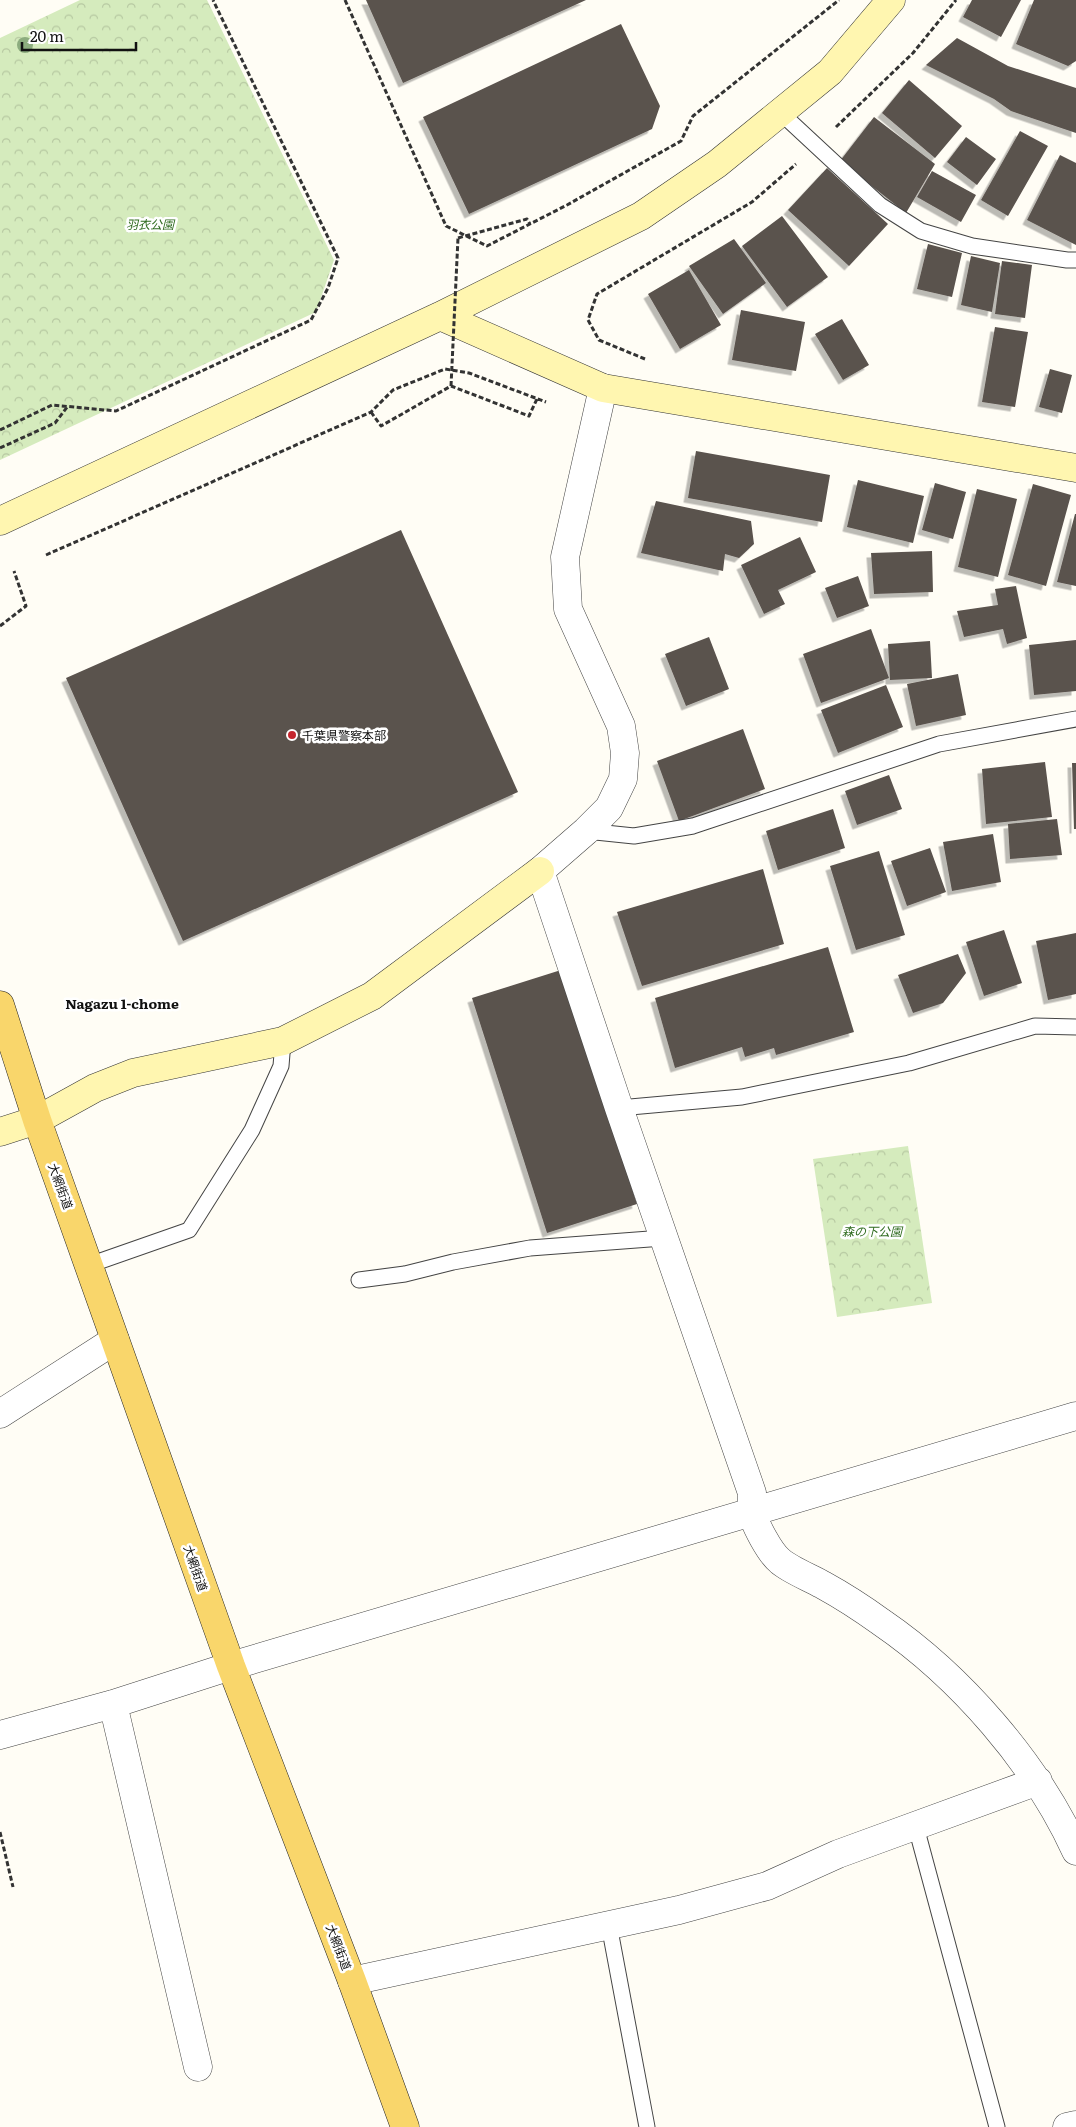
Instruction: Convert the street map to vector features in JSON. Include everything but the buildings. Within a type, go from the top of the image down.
[{"type":"main road","name":"大網街道","points":[[0,1004],[37,1120],[230,1666],[352,1981],[405,2127]]},
{"type":"street","points":[[0,521],[440,316],[641,216],[717,164],[830,72],[880,16],[891,0]]},
{"type":"street","points":[[440,316],[603,388],[1076,468]]},
{"type":"street","points":[[0,1132],[37,1120],[95,1088],[133,1073],[283,1041],[372,996],[540,871],[586,831],[608,808],[623,779],[626,752],[621,726],[568,608],[565,557],[603,388]]},
{"type":"street","points":[[540,871],[619,1108],[752,1493],[752,1512],[764,1538],[780,1561],[826,1586],[881,1622],[927,1656],[998,1729],[1038,1781],[1068,1832],[1076,1851]]},
{"type":"street","points":[[0,1414],[116,1340]]},
{"type":"street","points":[[0,1735],[114,1704],[230,1666],[1076,1416]]},
{"type":"street","points":[[114,1704],[198,2068]]},
{"type":"street","points":[[352,1981],[679,1910],[767,1886],[838,1854],[1038,1781]]},
{"type":"street","points":[[1068,2127],[1076,2125]]},
{"type":"lane","points":[[781,113],[880,205],[921,231],[972,246],[1076,260]]},
{"type":"lane","points":[[586,831],[634,836],[693,826],[939,744],[1076,719]]},
{"type":"lane","points":[[619,1108],[742,1097],[909,1063],[1035,1026],[1076,1027]]},
{"type":"lane","points":[[89,1265],[190,1230],[252,1130],[281,1066],[283,1041]]},
{"type":"lane","points":[[360,1280],[405,1274],[453,1262],[530,1248],[664,1238]]},
{"type":"lane","points":[[916,1827],[997,2127]]},
{"type":"lane","points":[[608,1925],[647,2127]]},
{"type":"path","points":[[0,430],[52,405],[116,411],[311,320],[328,288],[338,258],[213,0]]},
{"type":"path","points":[[344,0],[446,226],[487,246],[682,141],[693,116],[839,0]]},
{"type":"path","points":[[649,361],[599,340],[588,320],[597,294],[752,202],[816,146],[913,53],[956,0]]},
{"type":"path","points":[[451,386],[458,238],[527,219],[530,224]]},
{"type":"path","points":[[46,555],[371,412],[393,390],[445,369],[469,373],[555,406]]},
{"type":"path","points":[[451,386],[530,416],[537,399]]},
{"type":"path","points":[[371,412],[380,426],[451,386]]},
{"type":"path","points":[[0,448],[55,423],[68,406]]},
{"type":"path","points":[[0,626],[26,606],[14,571]]},
{"type":"path","points":[[0,1832],[13,1887]]},
{"type":"green space","name":"羽衣公園","points":[[80,0],[207,0],[334,260],[316,312],[0,460],[0,38]]},
{"type":"green space","name":"森の下公園","points":[[908,1146],[932,1303],[837,1317],[813,1159]]},
{"type":"place","name":"千葉県警察本部","points":[[292,735]]},
{"type":"district","name":"Nagazu 1-chome","points":[[122,1003]]}]
